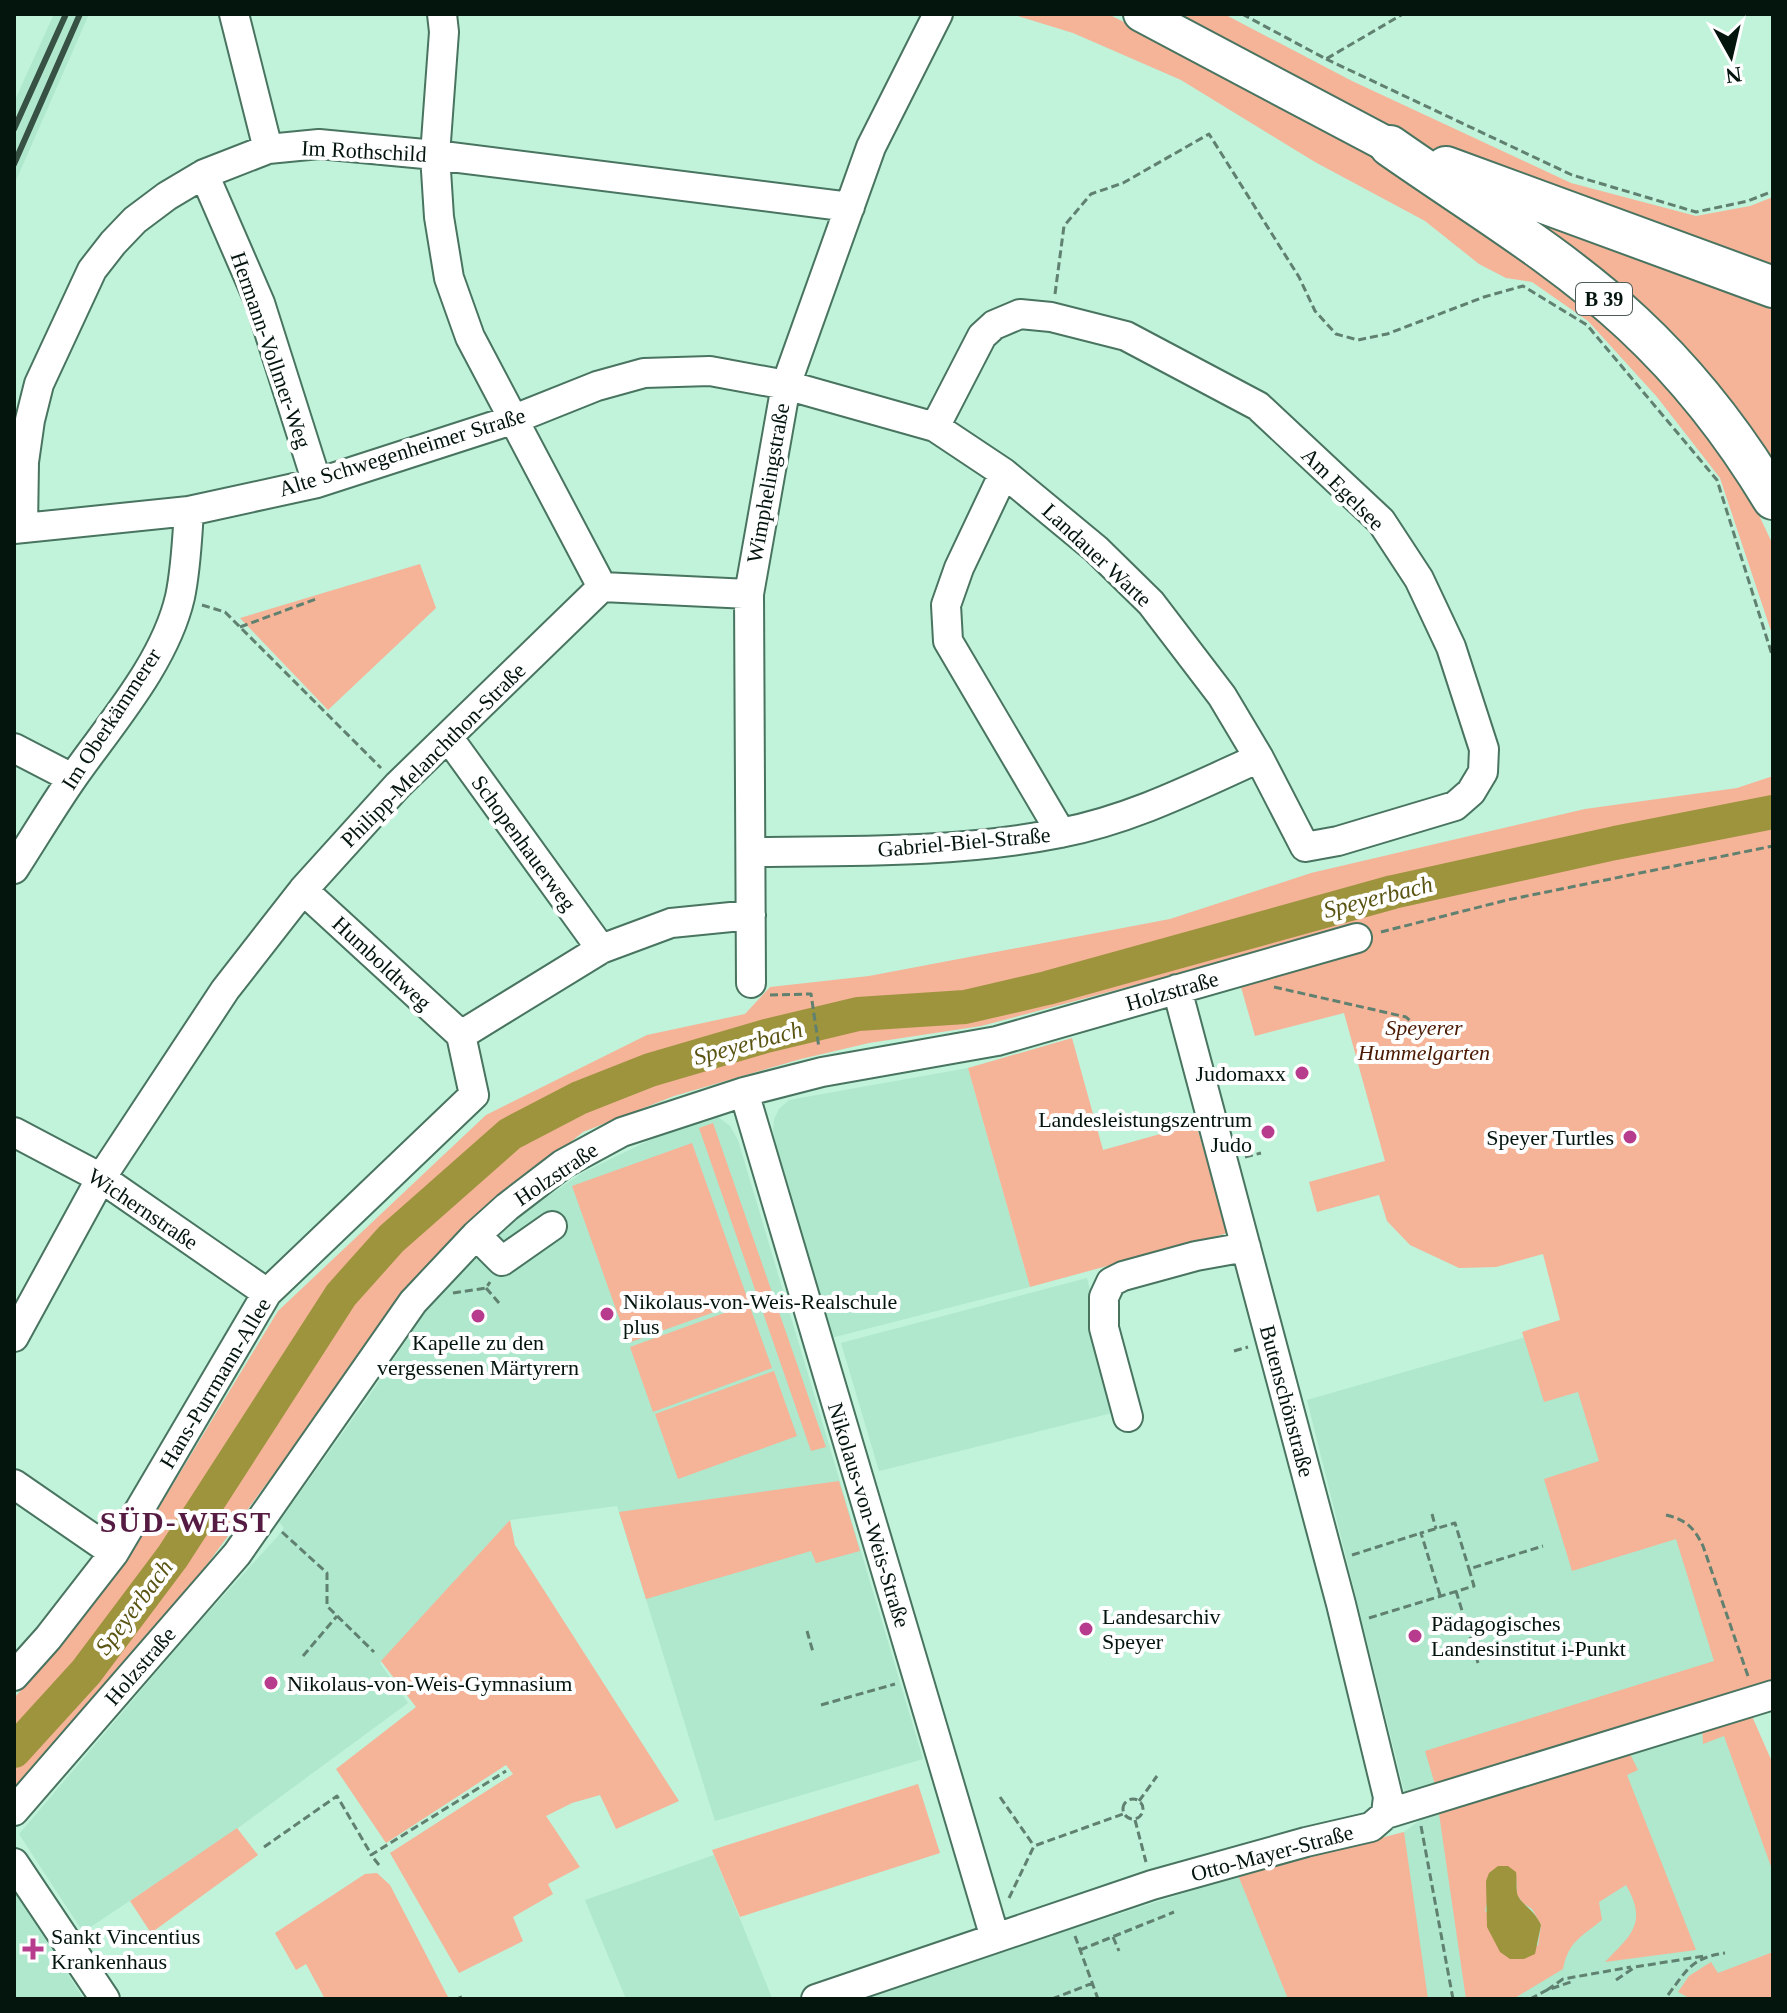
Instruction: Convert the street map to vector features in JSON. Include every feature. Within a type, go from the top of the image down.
[{"type":"highway","name":"B 39","points":[[1390,146],[1773,287]]},
{"type":"highway","name":"B 39","points":[[1390,146],[1554,260],[1632,323],[1713,410],[1773,499]]},
{"type":"main road","name":"B 39","points":[[1141,14],[1390,146]]},
{"type":"street","points":[[234,14],[268,149]]},
{"type":"street","points":[[442,14],[444,32],[435,155],[439,217],[449,278],[470,337],[512,420],[602,587],[749,594]]},
{"type":"street","name":"Wimphelingstraße","points":[[751,983],[749,594],[786,385],[871,147],[938,14]]},
{"type":"street","name":"Im Rothschild","points":[[19,528],[24,462],[39,384],[92,270],[135,220],[167,196],[204,174],[268,149],[319,144],[435,155],[850,207]]},
{"type":"street","name":"Hermann-Vollmer-Weg","points":[[204,174],[260,303],[317,483]]},
{"type":"street","name":"Am Egelsee","points":[[935,427],[988,330],[1020,314],[1051,317],[1126,336],[1258,406],[1381,521],[1419,579],[1456,661],[1484,749],[1483,772],[1471,792],[1455,806],[1338,841],[1305,847]]},
{"type":"street","name":"Alte Schwegenheimer Straße","points":[[19,528],[189,511],[317,483],[512,420],[597,386],[644,373],[710,371],[786,385]]},
{"type":"street","name":"Landauer Warte","points":[[786,385],[935,427],[1004,473],[1096,549],[1151,603],[1222,696],[1259,758],[1305,847]]},
{"type":"street","points":[[1004,473],[959,568],[946,605],[948,641],[1061,833]]},
{"type":"street","name":"Im Oberkämmerer","points":[[14,869],[72,778],[128,703],[162,642],[180,599],[189,511]]},
{"type":"street","name":"Philipp-Melanchthon-Straße","points":[[14,1337],[101,1178],[225,990],[303,890],[398,785],[602,587]]},
{"type":"street","name":"Schopenhauerweg","points":[[448,737],[601,949]]},
{"type":"street","points":[[14,748],[72,778]]},
{"type":"street","name":"Gabriel-Biel-Straße","points":[[751,852],[981,845],[1061,833],[1128,815],[1259,758]]},
{"type":"street","name":"Humboldtweg","points":[[303,890],[461,1035]]},
{"type":"street","points":[[461,1035],[601,949],[671,923],[751,915]]},
{"type":"street","name":"Holzstraße","points":[[14,1811],[237,1554],[413,1302],[476,1235],[563,1164],[622,1132],[744,1092],[822,1072],[997,1041],[1357,938]]},
{"type":"street","name":"Butenschönstraße","points":[[1177,989],[1330,1561],[1388,1797],[1386,1814]]},
{"type":"street","name":"Hans-Purrmann-Allee","points":[[14,1676],[114,1553],[267,1293],[474,1095],[461,1035]]},
{"type":"street","name":"Nikolaus-von-Weis-Straße","points":[[744,1092],[993,1931]]},
{"type":"street","name":"Wichernstraße","points":[[14,1132],[101,1178],[267,1293]]},
{"type":"street","points":[[476,1235],[502,1261],[552,1226]]},
{"type":"street","points":[[1128,1417],[1104,1328],[1104,1297],[1111,1282],[1196,1256],[1246,1247]]},
{"type":"street","points":[[14,1484],[114,1553]]},
{"type":"street","name":"Otto-Mayer-Straße","points":[[816,1999],[993,1931],[1066,1914],[1152,1885],[1371,1827],[1386,1814],[1764,1698]]},
{"type":"street","points":[[14,1863],[69,1927],[105,1999]]},
{"type":"path","points":[[1242,14],[1326,59],[1572,175],[1696,212],[1748,201],[1773,191]]},
{"type":"path","points":[[1326,59],[1403,14]]},
{"type":"path","points":[[1051,317],[1064,226],[1091,194],[1123,183],[1209,134],[1299,277],[1315,311],[1336,334],[1358,340],[1387,334],[1484,297],[1523,286],[1587,325],[1717,480],[1773,658]]},
{"type":"path","points":[[180,599],[225,612],[398,785]]},
{"type":"path","points":[[240,627],[316,599]]},
{"type":"path","points":[[1357,938],[1507,900],[1773,846]]},
{"type":"path","points":[[1248,969],[1272,986],[1406,1017],[1424,1034]]},
{"type":"path","points":[[751,983],[751,996],[811,994],[820,1050]]},
{"type":"path","points":[[486,1288],[502,1261]]},
{"type":"path","points":[[431,1282],[447,1293],[486,1288]]},
{"type":"path","points":[[486,1288],[499,1303]]},
{"type":"path","points":[[1432,1514],[1436,1529]]},
{"type":"path","points":[[1666,1515],[1683,1519],[1694,1529],[1764,1698]]},
{"type":"path","points":[[1330,1561],[1455,1523],[1474,1586],[1346,1625]]},
{"type":"path","points":[[281,1531],[327,1573],[327,1606],[374,1652]]},
{"type":"path","points":[[1421,1533],[1440,1596]]},
{"type":"path","points":[[1469,1569],[1543,1546]]},
{"type":"path","points":[[1456,1591],[1478,1663]]},
{"type":"path","points":[[303,1656],[337,1616]]},
{"type":"path","points":[[807,1631],[813,1652]]},
{"type":"path","points":[[821,1705],[918,1677]]},
{"type":"path","points":[[371,1855],[506,1771]]},
{"type":"path","points":[[1139,1801],[1157,1776]]},
{"type":"path","points":[[264,1847],[337,1796],[379,1865]]},
{"type":"path","points":[[1000,1797],[1034,1846]]},
{"type":"path","points":[[1130,1799],[1142,1805],[1143,1814],[1135,1820],[1123,1814],[1123,1805],[1130,1799]]},
{"type":"path","points":[[1417,1804],[1453,1999]]},
{"type":"path","points":[[993,1931],[1034,1846],[1123,1814]]},
{"type":"path","points":[[1135,1820],[1152,1885]]},
{"type":"path","points":[[1080,1950],[1174,1912]]},
{"type":"path","points":[[1066,1914],[1098,1999]]},
{"type":"path","points":[[1113,1937],[1119,1951]]},
{"type":"path","points":[[1530,1999],[1563,1979],[1725,1953]]},
{"type":"path","points":[[1668,1995],[1689,1968],[1704,1956]]},
{"type":"path","points":[[1616,1980],[1635,1967]]},
{"type":"path","points":[[1547,1990],[1574,1981]]},
{"type":"path","points":[[1052,1999],[1093,1983]]},
{"type":"path","points":[[457,1999],[462,1997]]},
{"type":"shaded area","points":[[54,14],[89,14],[14,185],[14,102]]},
{"type":"shaded area","points":[[968,1068],[1030,1287],[831,1338],[785,1188],[773,1131],[779,1109],[789,1100]]},
{"type":"shaded area","points":[[714,1114],[730,1126],[738,1140],[923,1759],[715,1821],[617,1506],[510,1520],[380,1663],[408,1703],[227,1836],[83,1932],[19,1834],[195,1627],[278,1536],[284,1528],[279,1522],[438,1293],[467,1262],[532,1207],[582,1173],[683,1124]]},
{"type":"shaded area","points":[[1087,1278],[1120,1411],[879,1471],[841,1343]]},
{"type":"shaded area","points":[[1554,1329],[1773,1648],[1406,1798],[1307,1400]]},
{"type":"shaded area","points":[[1739,1720],[1773,1831],[1773,1999],[854,1999],[1253,1871],[1404,1832],[1438,1807]]},
{"type":"shaded area","points":[[714,1855],[772,1998],[626,1999],[585,1900]]},
{"type":"shaded area","points":[[1498,1866],[1508,1866],[1516,1872],[1518,1897],[1541,1925],[1535,1954],[1524,1959],[1510,1959],[1500,1952],[1487,1927],[1486,1881],[1489,1873]]},
{"type":"shaded area","name":"Sankt Vincentius Krankenhaus","points":[[14,1892],[19,1899],[84,1999],[14,1999]]},
{"type":"green space","points":[[1011,14],[1108,14],[1256,88],[1471,215],[1596,316],[1707,424],[1748,492],[1773,545],[1773,637],[1720,478],[1657,397],[1588,321],[1532,282],[1506,278],[1479,264],[1425,221],[1315,162],[1181,80],[1073,33]]},
{"type":"green space","points":[[1164,14],[1224,14],[1352,81],[1571,183],[1696,216],[1750,206],[1773,197],[1773,269],[1503,178],[1388,133]]},
{"type":"green space","points":[[1506,205],[1773,298],[1773,483]]},
{"type":"green space","points":[[420,564],[436,608],[328,710],[240,618]]},
{"type":"green space","name":"Speyerer Hummelgarten","points":[[1773,776],[1773,1686],[1436,1788],[1425,1751],[1714,1661],[1676,1539],[1572,1571],[1544,1479],[1599,1461],[1578,1392],[1544,1402],[1522,1332],[1560,1320],[1543,1254],[1496,1267],[1459,1268],[1410,1245],[1387,1221],[1379,1195],[1317,1212],[1309,1182],[1385,1161],[1344,1013],[1255,1036],[1233,959],[981,1026],[869,1043],[801,1059],[674,1096],[583,1132],[506,1194],[400,1303],[183,1597],[14,1789],[14,1698],[61,1646],[129,1557],[278,1311],[486,1115],[647,1035],[745,1014],[770,987],[869,976],[1170,919],[1311,873],[1585,809],[1737,788]]},
{"type":"green space","points":[[1072,1038],[1103,1150],[1196,1124],[1228,1233],[1030,1287],[968,1068]]},
{"type":"green space","points":[[713,1123],[826,1447],[811,1451],[699,1128]]},
{"type":"green space","points":[[692,1143],[748,1300],[628,1343],[572,1186]]},
{"type":"green space","points":[[749,1304],[772,1368],[653,1412],[630,1347]]},
{"type":"green space","points":[[774,1371],[797,1436],[678,1479],[655,1414]]},
{"type":"green space","points":[[839,1481],[860,1551],[816,1563],[811,1551],[646,1599],[619,1512]]},
{"type":"green space","points":[[510,1520],[515,1545],[679,1801],[616,1829],[600,1795],[572,1803],[546,1816],[580,1867],[548,1884],[553,1894],[513,1917],[523,1941],[459,1973],[390,1853],[513,1774],[506,1765],[386,1843],[336,1769],[416,1707],[381,1661]]},
{"type":"green space","points":[[1751,1714],[1773,1764],[1773,1872],[1724,1736],[1703,1744],[1702,1724]]},
{"type":"green space","points":[[1628,1750],[1638,1770],[1627,1775],[1696,1950],[1605,1962],[1634,1928],[1636,1909],[1626,1885],[1599,1902],[1602,1920],[1572,1946],[1563,1969],[1513,1999],[1466,1999],[1438,1807]],"holes":[[[1516,1872],[1517,1895],[1532,1909],[1541,1925],[1538,1946],[1485,1911],[1488,1899]]]},
{"type":"green space","points":[[918,1784],[940,1853],[740,1917],[712,1850]]},
{"type":"green space","points":[[237,1828],[258,1855],[151,1933],[130,1901]]},
{"type":"green space","points":[[1404,1832],[1428,1999],[1288,1999],[1238,1875]]},
{"type":"green space","points":[[377,1873],[390,1885],[448,1997],[325,1999],[306,1964],[296,1970],[275,1933],[365,1874]]},
{"type":"green space","points":[[1773,1952],[1773,1999],[1691,1999],[1678,1992],[1689,1976],[1711,1962],[1718,1973]]},
{"type":"waterway","name":"Speyerbach","points":[[14,1751],[86,1672],[173,1556],[341,1295],[391,1239],[510,1134],[579,1098],[650,1070],[766,1036],[858,1014],[965,1007],[1047,988],[1393,892],[1773,812]]},
{"type":"railway","points":[[14,129],[66,14]]},
{"type":"railway","points":[[14,164],[80,14]]},
{"type":"place","name":"Judomaxx","points":[[1302,1073]]},
{"type":"place","name":"Landesleistungszentrum Judo","points":[[1268,1132]]},
{"type":"place","name":"Speyer Turtles","points":[[1630,1137]]},
{"type":"place","name":"Nikolaus-von-Weis-Realschule plus","points":[[607,1314]]},
{"type":"place","name":"Kapelle zu den vergessenen Märtyrern","points":[[478,1316]]},
{"type":"place","name":"Landesarchiv Speyer","points":[[1086,1629]]},
{"type":"place","name":"Pädagogisches Landesinstitut i-Punkt","points":[[1415,1636]]},
{"type":"place","name":"Nikolaus-von-Weis-Gymnasium","points":[[271,1683]]},
{"type":"place","name":"Sankt Vincentius Krankenhaus","points":[[33,1949]]},
{"type":"district","name":"SÜD-WEST","points":[[186,1521]]}]
